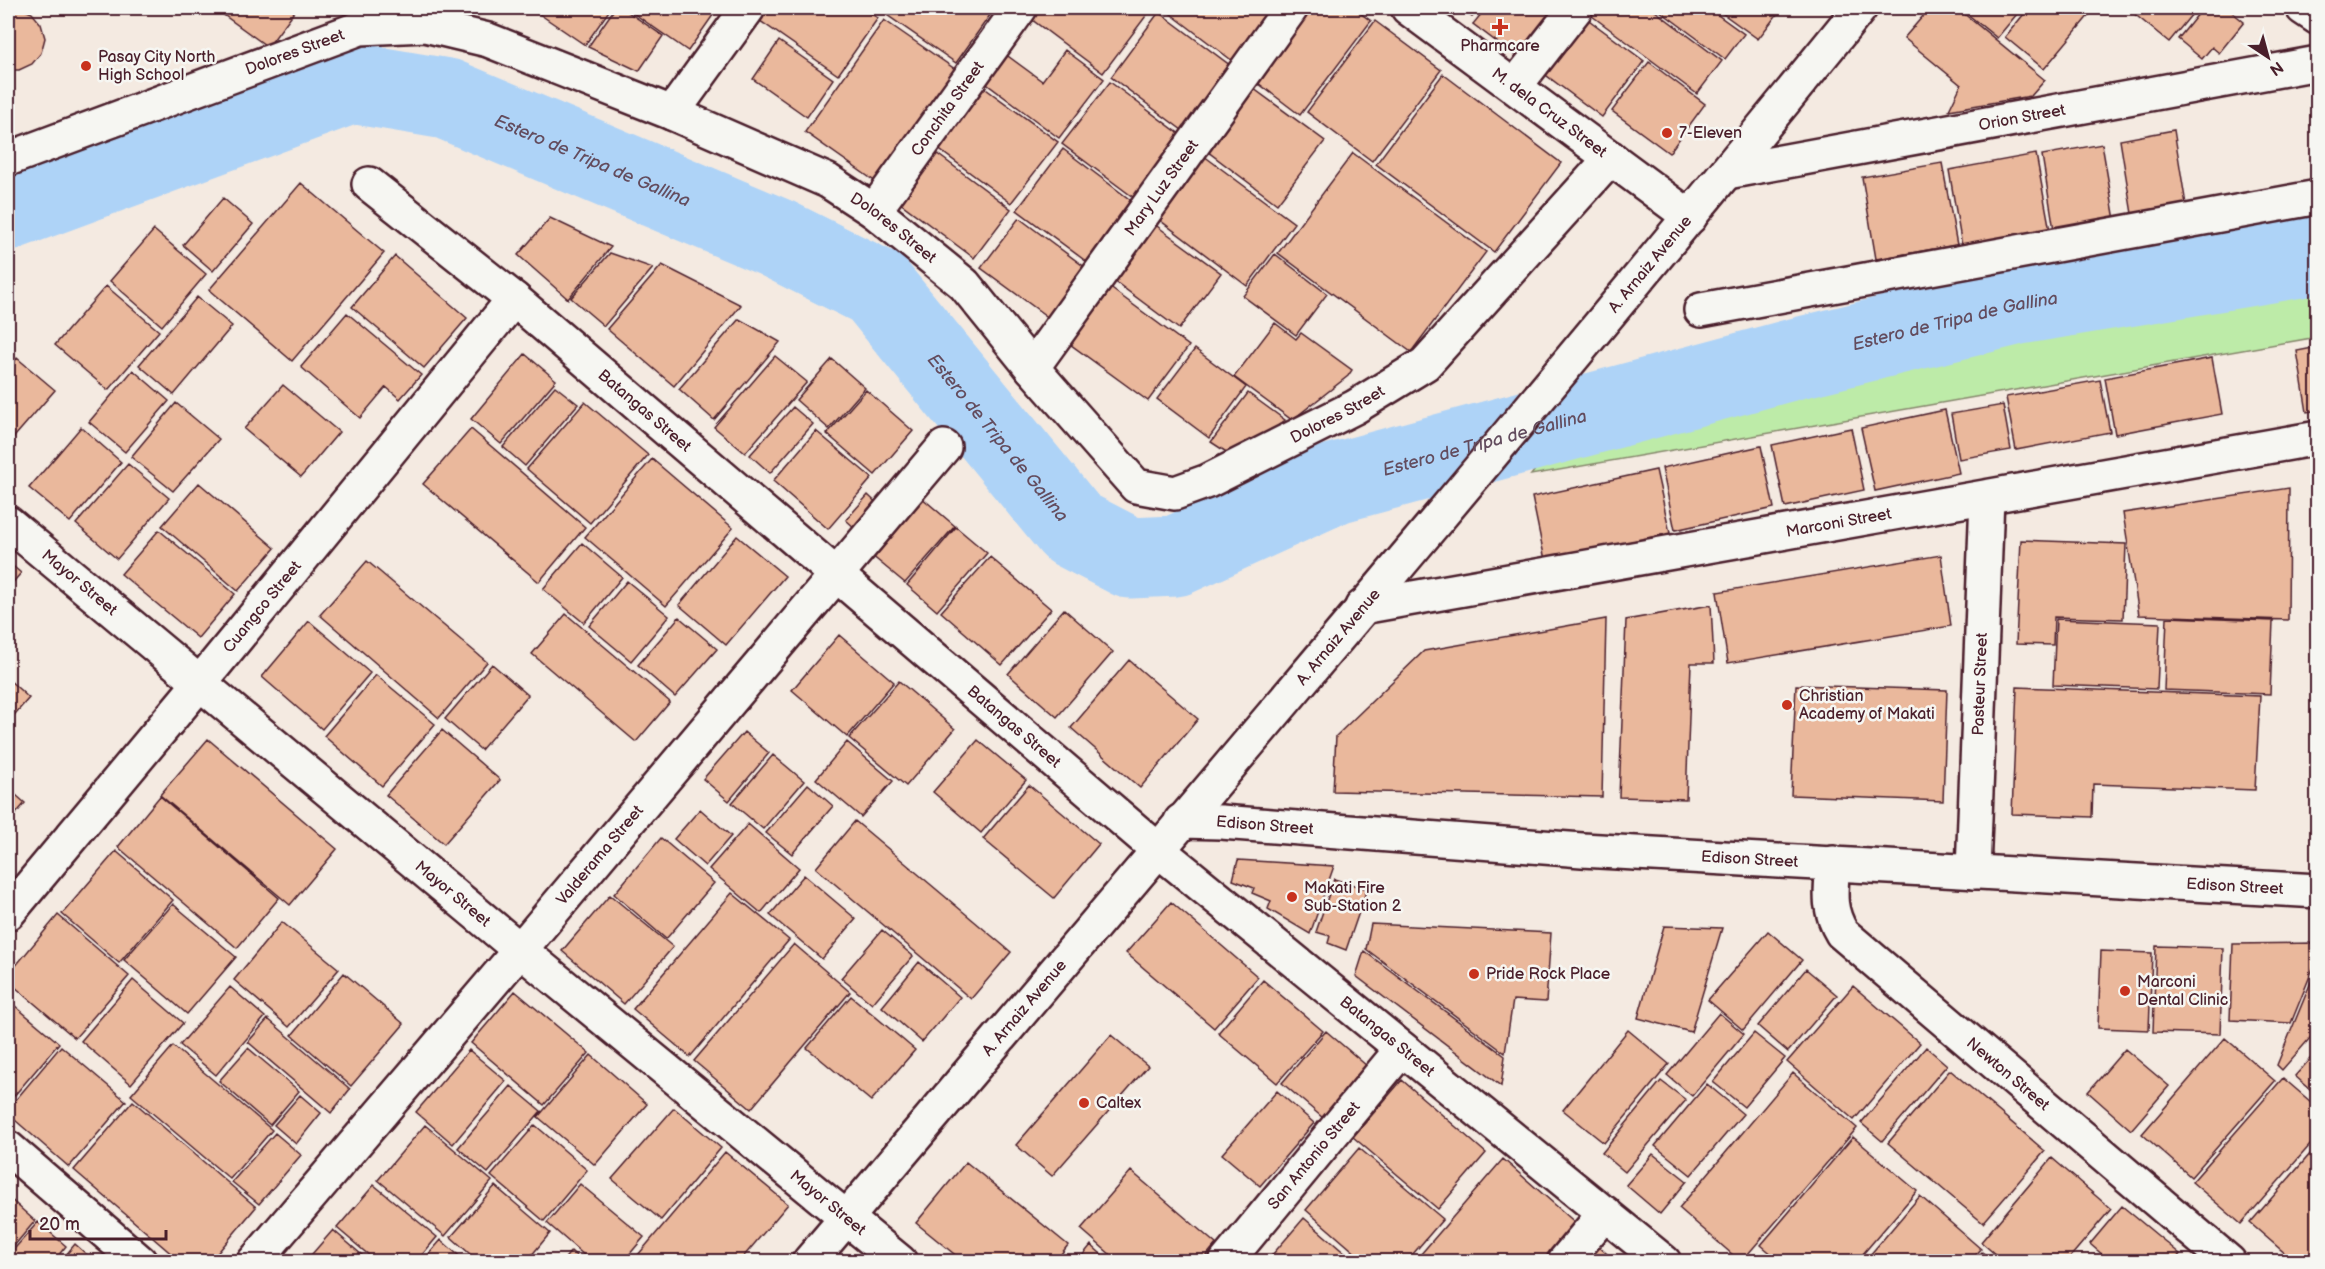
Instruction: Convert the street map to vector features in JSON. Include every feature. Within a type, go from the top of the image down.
[{"type":"street","points":[[672,113],[748,8]]},
{"type":"street","name":"Conchita Street","points":[[874,211],[1020,8]]},
{"type":"street","name":"Mary Luz Street","points":[[1032,368],[1292,8]]},
{"type":"street","name":"M. dela Cruz Street","points":[[1408,8],[1690,216]]},
{"type":"street","points":[[1515,86],[1576,8]]},
{"type":"street","name":"A. Arnaiz Avenue","points":[[809,1262],[1442,514],[1727,172],[1860,8]]},
{"type":"street","points":[[2303,8],[2318,18]]},
{"type":"street","name":"Dolores Street","points":[[8,159],[360,28],[424,25],[488,40],[672,113],[828,181],[874,211],[964,284],[1032,368],[1136,486],[1175,493],[1208,481],[1355,407],[1425,364],[1611,158]]},
{"type":"street","name":"Orion Street","points":[[1727,172],[2318,63]]},
{"type":"street","name":"Batangas Street","points":[[369,184],[514,299],[1157,849],[1664,1262]]},
{"type":"street","points":[[1701,310],[2318,197]]},
{"type":"street","name":"Cuangco Street","points":[[8,913],[514,299]]},
{"type":"street","name":"Marconi Street","points":[[1362,608],[2318,438]]},
{"type":"street","name":"Valderama Street","points":[[254,1262],[520,951],[944,447]]},
{"type":"street","name":"Pasteur Street","points":[[1972,872],[1987,497]]},
{"type":"street","name":"Mayor Street","points":[[8,523],[520,951],[900,1262]]},
{"type":"street","name":"Edison Street","points":[[1181,821],[1221,822],[1582,850],[2318,891]]},
{"type":"street","name":"Newton Street","points":[[1833,863],[1830,900],[1833,918],[1842,933],[2229,1262]]},
{"type":"street","name":"San Antonio Street","points":[[1226,1262],[1402,1049]]},
{"type":"street","points":[[8,1148],[140,1262]]},
{"type":"street","points":[[1564,1262],[1605,1213]]},
{"type":"green space","points":[[2317,286],[2317,337],[1531,475],[1560,438],[1842,377]]},
{"type":"building","points":[[8,8],[20,8],[32,13],[41,24],[45,38],[41,53],[32,64],[19,70],[8,70]]},
{"type":"building","points":[[214,8],[297,8],[268,47]]},
{"type":"building","points":[[533,8],[611,8],[585,45]]},
{"type":"building","points":[[615,8],[622,8],[663,36],[639,71],[588,47]]},
{"type":"building","points":[[626,8],[718,8],[688,51]]},
{"type":"building","points":[[759,8],[862,8],[878,18],[838,75],[753,16]]},
{"type":"building","points":[[893,8],[995,8],[956,63],[887,15]]},
{"type":"building","points":[[1033,8],[1143,8],[1149,12],[1103,73],[1027,16]]},
{"type":"building","points":[[1170,8],[1281,8],[1238,65],[1167,11]]},
{"type":"building","points":[[1303,8],[1353,8],[1371,21],[1300,115],[1250,77]]},
{"type":"building","points":[[1459,8],[1480,8],[1472,17]]},
{"type":"building","points":[[1486,8],[1554,8],[1563,14],[1526,64],[1473,24]]},
{"type":"building","points":[[1586,8],[1651,8],[1722,61],[1697,94],[1584,10]]},
{"type":"building","points":[[1656,8],[1708,8],[1744,34],[1725,59]]},
{"type":"building","points":[[1715,8],[1782,8],[1758,39]]},
{"type":"building","points":[[1930,8],[1957,8],[2045,80],[2031,96],[1949,110],[1961,85],[1904,38]]},
{"type":"building","points":[[1960,8],[2022,8],[1997,38]]},
{"type":"building","points":[[2029,8],[2095,8],[2044,69],[2005,37]]},
{"type":"building","points":[[2127,8],[2197,8],[2169,42]]},
{"type":"building","points":[[2203,8],[2227,8],[2244,22],[2219,53],[2212,47],[2202,59],[2178,39]]},
{"type":"building","points":[[1159,12],[1235,69],[1186,133],[1111,77]]},
{"type":"building","points":[[1578,12],[1644,61],[1602,117],[1535,67]]},
{"type":"building","points":[[884,20],[962,74],[883,187],[805,132]]},
{"type":"building","points":[[1375,21],[1441,70],[1372,161],[1307,112]]},
{"type":"building","points":[[779,41],[833,79],[807,117],[753,79]]},
{"type":"building","points":[[1065,50],[1104,79],[1059,138],[980,79],[1001,51],[1042,81]]},
{"type":"building","points":[[1649,62],[1705,104],[1669,153],[1612,111]]},
{"type":"building","points":[[1443,74],[1561,163],[1494,252],[1376,164]]},
{"type":"building","points":[[1110,82],[1185,138],[1137,200],[1062,144]]},
{"type":"building","points":[[979,84],[1058,142],[1011,203],[933,145]]},
{"type":"building","points":[[1250,86],[1325,141],[1277,204],[1203,148]]},
{"type":"building","points":[[2174,130],[2187,211],[2133,220],[2120,140]]},
{"type":"building","points":[[2102,144],[2116,226],[2055,236],[2042,155]]},
{"type":"building","points":[[1063,149],[1137,205],[1091,265],[1017,210]]},
{"type":"building","points":[[932,150],[1011,209],[974,258],[895,199]]},
{"type":"building","points":[[1200,153],[1294,223],[1247,286],[1153,215]]},
{"type":"building","points":[[1353,153],[1486,252],[1411,352],[1278,253]]},
{"type":"building","points":[[2036,154],[2050,231],[1962,246],[1949,170]]},
{"type":"building","points":[[1942,163],[1957,245],[1876,259],[1862,177]]},
{"type":"building","points":[[301,183],[384,253],[292,361],[209,290]]},
{"type":"building","points":[[223,198],[253,224],[213,271],[183,245]]},
{"type":"building","points":[[550,218],[611,247],[568,299],[518,255]]},
{"type":"building","points":[[1019,218],[1090,271],[1053,321],[981,268]]},
{"type":"building","points":[[1150,221],[1221,273],[1179,329],[1109,277]]},
{"type":"building","points":[[154,230],[206,274],[162,326],[110,281]]},
{"type":"building","points":[[610,253],[653,268],[604,326],[571,298]]},
{"type":"building","points":[[1275,254],[1327,294],[1296,335],[1243,296]]},
{"type":"building","points":[[395,256],[467,318],[424,368],[352,307]]},
{"type":"building","points":[[662,265],[741,305],[674,386],[607,329]]},
{"type":"building","points":[[1105,284],[1189,346],[1148,401],[1063,339]]},
{"type":"building","points":[[106,286],[159,331],[108,390],[55,345]]},
{"type":"building","points":[[197,297],[232,326],[174,395],[139,365]]},
{"type":"building","points":[[347,313],[421,375],[400,399],[386,387],[360,418],[301,367]]},
{"type":"building","points":[[739,319],[780,342],[714,420],[679,389]]},
{"type":"building","points":[[1275,323],[1296,339],[1301,333],[1352,370],[1348,376],[1292,420],[1234,377]]},
{"type":"building","points":[[2318,347],[2318,410],[2307,412],[2297,351]]},
{"type":"building","points":[[1195,349],[1246,387],[1209,438],[1157,399]]},
{"type":"building","points":[[525,354],[556,380],[501,444],[471,419]]},
{"type":"building","points":[[775,356],[807,382],[745,453],[714,427]]},
{"type":"building","points":[[17,358],[55,390],[8,444],[8,369]]},
{"type":"building","points":[[2212,358],[2222,414],[2115,434],[2105,378]]},
{"type":"building","points":[[832,359],[865,388],[829,429],[796,400]]},
{"type":"building","points":[[133,370],[169,401],[125,452],[89,422]]},
{"type":"building","points":[[2100,380],[2110,432],[2016,450],[2006,397]]},
{"type":"building","points":[[283,385],[339,432],[301,477],[244,429]]},
{"type":"building","points":[[555,386],[578,404],[525,466],[503,447]]},
{"type":"building","points":[[866,390],[913,431],[875,475],[827,434]]},
{"type":"building","points":[[1248,393],[1285,420],[1237,459],[1211,442]]},
{"type":"building","points":[[585,402],[648,455],[590,523],[527,469]]},
{"type":"building","points":[[176,403],[219,439],[173,491],[131,457]]},
{"type":"building","points":[[2003,405],[2011,450],[1959,459],[1951,414]]},
{"type":"building","points":[[793,407],[813,424],[770,473],[750,455]]},
{"type":"building","points":[[1945,410],[1959,473],[1875,491],[1861,428]]},
{"type":"building","points":[[81,427],[121,462],[70,522],[29,488]]},
{"type":"building","points":[[1851,428],[1864,490],[1785,507],[1772,445]]},
{"type":"building","points":[[471,429],[585,527],[539,582],[423,484]]},
{"type":"building","points":[[816,431],[872,478],[828,529],[773,481]]},
{"type":"building","points":[[1761,446],[1774,508],[1675,530],[1662,468]]},
{"type":"building","points":[[652,459],[733,528],[666,606],[585,537]]},
{"type":"building","points":[[128,464],[169,498],[117,559],[76,524]]},
{"type":"building","points":[[1656,470],[1670,533],[1545,560],[1532,497]]},
{"type":"building","points":[[199,483],[275,548],[238,591],[162,526]]},
{"type":"building","points":[[2289,488],[2288,620],[2139,615],[2123,513]]},
{"type":"building","points":[[868,495],[886,512],[865,537],[846,520]]},
{"type":"building","points":[[921,497],[955,526],[905,583],[871,555]]},
{"type":"building","points":[[956,527],[987,553],[937,611],[907,585]]},
{"type":"building","points":[[159,530],[235,594],[198,638],[121,574]]},
{"type":"building","points":[[737,536],[785,576],[726,645],[679,605]]},
{"type":"building","points":[[2021,540],[2126,544],[2123,619],[2054,617],[2053,645],[2016,644]]},
{"type":"building","points":[[582,543],[622,577],[584,623],[543,589]]},
{"type":"building","points":[[1941,555],[1951,626],[1728,663],[1717,592]]},
{"type":"building","points":[[990,557],[1051,609],[1002,665],[941,612]]},
{"type":"building","points":[[367,561],[487,662],[439,718],[320,615]]},
{"type":"building","points":[[8,562],[21,573],[8,588]]},
{"type":"building","points":[[627,581],[669,616],[631,661],[589,626]]},
{"type":"building","points":[[1711,605],[1714,663],[1691,663],[1686,799],[1619,797],[1626,620]]},
{"type":"building","points":[[1064,609],[1113,652],[1057,717],[1008,674]]},
{"type":"building","points":[[566,614],[670,702],[636,742],[532,654]]},
{"type":"building","points":[[679,617],[717,649],[675,697],[638,665]]},
{"type":"building","points":[[2167,617],[2273,621],[2270,694],[2164,690]]},
{"type":"building","points":[[1606,619],[1602,797],[1333,791],[1336,736],[1424,651]]},
{"type":"building","points":[[2056,619],[2160,623],[2157,689],[2053,685]]},
{"type":"building","points":[[309,621],[370,673],[322,729],[262,677]]},
{"type":"building","points":[[839,635],[894,682],[847,737],[792,690]]},
{"type":"building","points":[[1129,660],[1198,719],[1140,788],[1071,728]]},
{"type":"building","points":[[492,664],[528,695],[481,750],[445,719]]},
{"type":"building","points":[[376,675],[435,724],[382,786],[324,736]]},
{"type":"building","points":[[8,679],[29,698],[8,722]]},
{"type":"building","points":[[899,681],[955,729],[906,786],[849,738]]},
{"type":"building","points":[[1796,685],[1947,690],[1943,801],[1791,795]]},
{"type":"building","points":[[2017,687],[2260,696],[2255,790],[2093,784],[2092,817],[2012,814]]},
{"type":"building","points":[[442,730],[500,780],[444,844],[386,795]]},
{"type":"building","points":[[744,732],[769,753],[729,801],[703,779]]},
{"type":"building","points":[[208,739],[337,849],[290,905],[160,795]]},
{"type":"building","points":[[978,740],[1026,780],[981,833],[933,792]]},
{"type":"building","points":[[847,742],[893,781],[861,817],[816,779]]},
{"type":"building","points":[[773,755],[804,781],[763,829],[732,803]]},
{"type":"building","points":[[808,784],[833,806],[792,854],[766,833]]},
{"type":"building","points":[[1029,785],[1099,844],[1054,898],[983,839]]},
{"type":"building","points":[[8,788],[25,803],[8,823]]},
{"type":"building","points":[[160,796],[279,898],[237,948],[118,847]]},
{"type":"building","points":[[700,809],[731,836],[705,866],[674,839]]},
{"type":"building","points":[[855,821],[1011,952],[971,999],[816,868]]},
{"type":"building","points":[[748,824],[799,868],[761,913],[709,869]]},
{"type":"building","points":[[661,838],[714,883],[666,939],[614,894]]},
{"type":"building","points":[[116,851],[173,900],[119,963],[62,914]]},
{"type":"building","name":"Makati Fire Sub-Station 2","points":[[1238,860],[1334,866],[1310,934],[1268,909],[1271,901],[1252,893],[1254,888],[1233,880]]},
{"type":"building","points":[[804,875],[856,919],[822,959],[770,915]]},
{"type":"building","points":[[1334,879],[1367,889],[1346,950],[1328,943],[1330,936],[1316,932]]},
{"type":"building","points":[[732,893],[789,940],[690,1057],[633,1009]]},
{"type":"building","points":[[610,895],[673,947],[624,1004],[562,951]]},
{"type":"building","points":[[1171,902],[1258,977],[1214,1028],[1126,953]]},
{"type":"building","points":[[173,904],[236,957],[187,1014],[124,960]]},
{"type":"building","points":[[58,915],[129,976],[75,1038],[8,981],[8,975]]},
{"type":"building","points":[[282,922],[339,969],[289,1027],[234,980]]},
{"type":"building","name":"Pride Rock Place","points":[[1371,924],[1551,933],[1546,1002],[1513,1000],[1505,1053],[1366,949]]},
{"type":"building","points":[[1664,926],[1722,928],[1691,1032],[1638,1018]]},
{"type":"building","points":[[882,930],[913,956],[872,1004],[841,978]]},
{"type":"building","points":[[1768,931],[1802,960],[1743,1030],[1708,1000]]},
{"type":"building","points":[[2318,943],[2318,956],[2291,1023],[2230,1020],[2233,944]]},
{"type":"building","points":[[794,944],[850,992],[751,1109],[694,1061]]},
{"type":"building","points":[[2156,946],[2223,948],[2220,1034],[2153,1032]]},
{"type":"building","points":[[1364,951],[1505,1056],[1501,1086],[1356,976]]},
{"type":"building","name":"Marconi Dental Clinic","points":[[2101,951],[2152,953],[2149,1030],[2098,1028]]},
{"type":"building","points":[[919,962],[960,997],[922,1042],[882,1007]]},
{"type":"building","points":[[2318,965],[2318,1029],[2282,1070],[2277,1065]]},
{"type":"building","points":[[1806,969],[1837,995],[1788,1052],[1758,1026]]},
{"type":"building","points":[[344,973],[404,1024],[351,1086],[292,1035]]},
{"type":"building","points":[[133,980],[183,1023],[131,1084],[81,1041]]},
{"type":"building","points":[[1263,980],[1323,1031],[1277,1083],[1218,1033]]},
{"type":"building","points":[[1853,986],[1920,1043],[1854,1120],[1787,1062]]},
{"type":"building","points":[[230,987],[265,1017],[216,1075],[180,1045]]},
{"type":"building","points":[[515,991],[589,1053],[544,1105],[471,1043]]},
{"type":"building","points":[[851,996],[915,1050],[871,1101],[807,1048]]},
{"type":"building","points":[[8,1000],[59,1043],[8,1103]]},
{"type":"building","points":[[1719,1013],[1744,1034],[1692,1096],[1667,1075]]},
{"type":"building","points":[[268,1019],[350,1089],[331,1113],[248,1042]]},
{"type":"building","points":[[1628,1030],[1669,1064],[1604,1143],[1563,1110]]},
{"type":"building","points":[[1326,1031],[1367,1066],[1323,1118],[1282,1083]]},
{"type":"building","points":[[1754,1033],[1785,1058],[1744,1107],[1713,1082]]},
{"type":"building","name":"Caltex","points":[[1111,1035],[1148,1066],[1052,1176],[1016,1145]]},
{"type":"building","points":[[2225,1038],[2275,1081],[2191,1177],[2142,1134]]},
{"type":"building","points":[[61,1046],[126,1101],[69,1167],[8,1114],[8,1109]]},
{"type":"building","points":[[173,1046],[272,1130],[230,1179],[131,1095]]},
{"type":"building","points":[[1926,1047],[1947,1065],[1882,1141],[1861,1123]]},
{"type":"building","points":[[248,1048],[299,1091],[270,1125],[219,1081]]},
{"type":"building","points":[[2125,1049],[2169,1086],[2131,1130],[2088,1092]]},
{"type":"building","points":[[469,1050],[506,1081],[453,1144],[416,1112]]},
{"type":"building","points":[[2318,1050],[2318,1096],[2295,1076]]},
{"type":"building","points":[[591,1055],[647,1104],[595,1165],[538,1117]]},
{"type":"building","points":[[1950,1070],[2045,1151],[1983,1223],[1888,1143]]},
{"type":"building","points":[[1793,1073],[1857,1128],[1741,1262],[1679,1208]]},
{"type":"building","points":[[2283,1078],[2318,1108],[2318,1136],[2241,1224],[2192,1182]]},
{"type":"building","points":[[1402,1080],[1486,1153],[1438,1209],[1353,1137]]},
{"type":"building","points":[[1661,1081],[1686,1100],[1625,1172],[1602,1153]]},
{"type":"building","points":[[1707,1084],[1743,1114],[1691,1175],[1655,1146]]},
{"type":"building","points":[[511,1086],[541,1111],[488,1173],[458,1148]]},
{"type":"building","points":[[1277,1091],[1314,1123],[1260,1186],[1222,1154]]},
{"type":"building","points":[[300,1095],[321,1113],[296,1144],[274,1125]]},
{"type":"building","points":[[133,1101],[256,1207],[210,1262],[181,1262],[74,1170]]},
{"type":"building","points":[[674,1108],[721,1148],[661,1220],[612,1179]]},
{"type":"building","points":[[425,1125],[492,1181],[445,1236],[378,1180]]},
{"type":"building","points":[[535,1125],[587,1170],[544,1221],[491,1176]]},
{"type":"building","points":[[275,1133],[301,1155],[259,1204],[232,1182]]},
{"type":"building","points":[[1853,1137],[1917,1191],[1856,1262],[1781,1262],[1761,1245]]},
{"type":"building","points":[[2318,1145],[2318,1260],[2316,1262],[2295,1262],[2250,1223]]},
{"type":"building","points":[[1359,1148],[1443,1219],[1406,1262],[1366,1262],[1306,1210]]},
{"type":"building","points":[[725,1152],[788,1204],[739,1262],[632,1262]]},
{"type":"building","points":[[1653,1154],[1687,1181],[1660,1214],[1626,1185]]},
{"type":"building","points":[[2052,1158],[2111,1209],[2066,1262],[2004,1262],[1981,1242]]},
{"type":"building","points":[[1503,1159],[1578,1225],[1547,1262],[1414,1262]]},
{"type":"building","points":[[966,1162],[1068,1245],[1055,1262],[964,1262],[916,1223]]},
{"type":"building","points":[[1131,1171],[1216,1244],[1201,1262],[1119,1262],[1081,1229]]},
{"type":"building","points":[[580,1184],[644,1237],[623,1262],[592,1262],[547,1223]]},
{"type":"building","points":[[374,1185],[437,1237],[416,1262],[377,1262],[337,1228]]},
{"type":"building","points":[[495,1186],[550,1233],[526,1262],[479,1262],[451,1237]]},
{"type":"building","points":[[1920,1196],[1981,1249],[1970,1262],[1864,1262]]},
{"type":"building","points":[[8,1197],[35,1221],[8,1253]]},
{"type":"building","points":[[2122,1206],[2180,1254],[2174,1262],[2111,1262],[2090,1244]]},
{"type":"building","points":[[1304,1218],[1355,1262],[1266,1262]]},
{"type":"building","points":[[38,1222],[66,1246],[53,1262],[8,1262],[8,1256]]},
{"type":"building","points":[[333,1230],[370,1262],[305,1262]]},
{"type":"building","points":[[441,1240],[466,1262],[422,1262]]},
{"type":"building","points":[[75,1244],[95,1262],[60,1262]]},
{"type":"building","points":[[1596,1244],[1616,1262],[1581,1262]]},
{"type":"building","points":[[1091,1245],[1110,1262],[1077,1262]]},
{"type":"building","points":[[571,1251],[583,1262],[562,1262]]},
{"type":"building","points":[[1982,1252],[1994,1262],[1974,1262]]},
{"type":"waterway","name":"Estero de Tripa de Gallina","points":[[8,210],[352,83],[447,99],[776,238],[876,288],[1072,528],[1130,558],[1176,556],[1336,483],[1794,359],[2019,304],[2318,254]]},
{"type":"place","name":"Pharmcare","points":[[1500,27]]},
{"type":"place","name":"Pasay City North High School","points":[[86,66]]},
{"type":"place","name":"7-Eleven","points":[[1667,133]]},
{"type":"place","name":"Christian Academy of Makati","points":[[1787,705]]},
{"type":"place","name":"Makati Fire Sub-Station 2","points":[[1292,897]]},
{"type":"place","name":"Pride Rock Place","points":[[1474,974]]},
{"type":"place","name":"Marconi Dental Clinic","points":[[2125,991]]},
{"type":"place","name":"Caltex","points":[[1084,1103]]}]
